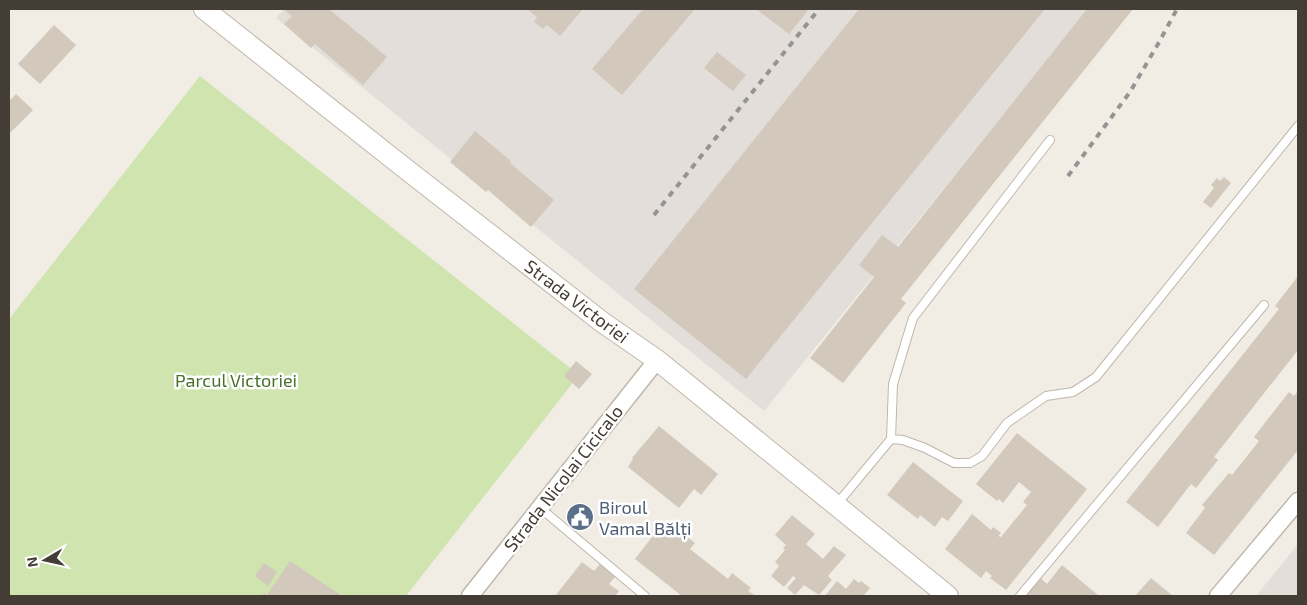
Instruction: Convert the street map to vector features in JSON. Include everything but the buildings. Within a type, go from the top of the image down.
[{"type":"street","name":"Strada Victoriei","points":[[204,9],[594,316],[657,360],[948,596]]},
{"type":"street","name":"Strada Nicolai Cicicalo","points":[[470,596],[657,360]]},
{"type":"street","points":[[1218,596],[1298,501]]},
{"type":"lane","points":[[891,439],[903,440],[925,448],[954,463],[970,463],[982,456],[1007,423],[1046,396],[1073,392],[1096,378],[1298,126]]},
{"type":"lane","points":[[836,506],[891,439],[893,384],[913,318],[1050,140]]},
{"type":"lane","points":[[1020,596],[1264,305]]},
{"type":"lane","points":[[539,507],[645,596]]},
{"type":"shaded area","points":[[284,9],[1089,9],[764,411],[276,18]]},
{"type":"shaded area","points":[[1298,544],[1298,596],[1256,596],[1269,580]]},
{"type":"green space","name":"Parcul Victoriei","points":[[200,76],[579,375],[406,596],[9,596],[9,319]]},
{"type":"railway","points":[[654,215],[819,9]]},
{"type":"railway","points":[[1068,176],[1130,92],[1177,9]]},
{"type":"place","name":"Biroul Vamal Bălți","points":[[580,517]]}]
